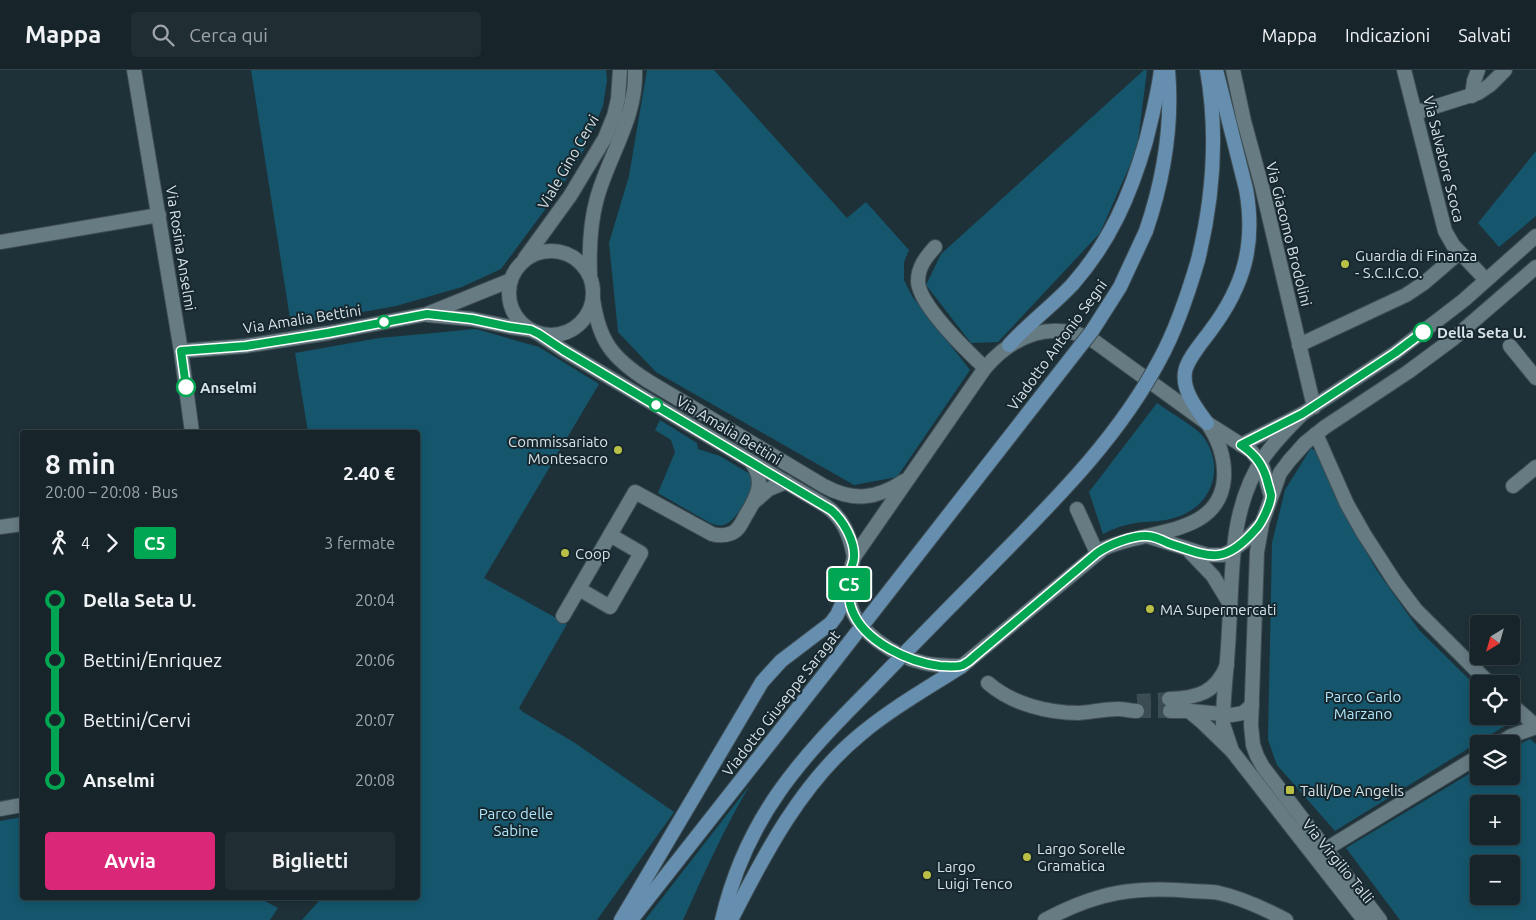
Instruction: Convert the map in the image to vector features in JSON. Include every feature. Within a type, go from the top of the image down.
[{"type":"main road","points":[[1009,346],[1022,331],[1060,298],[1073,283],[1100,248],[1117,220],[1139,166],[1161,70]]},
{"type":"main road","name":"Viadotto Antonio Segni","points":[[974,482],[1096,325],[1120,287],[1146,231],[1158,193],[1167,149],[1170,104],[1168,70]]},
{"type":"main road","points":[[722,920],[734,876],[745,851],[775,797],[791,774],[872,687],[1046,510],[1090,460],[1141,392],[1170,339],[1188,294],[1207,219],[1212,175],[1212,113],[1207,70]]},
{"type":"main road","points":[[1207,424],[1190,396],[1185,371],[1191,358],[1235,292],[1248,255],[1250,228],[1250,208],[1246,189],[1216,70]]},
{"type":"main road","name":"Viadotto Giuseppe Saragat","points":[[631,920],[974,482]]},
{"type":"main road","points":[[622,920],[762,682],[781,661],[831,623],[837,615],[848,590]]},
{"type":"main road","points":[[731,920],[748,886],[784,824],[801,798],[834,758],[876,722],[962,666]]},
{"type":"street","name":"Via Rosina Anselmi","points":[[134,70],[181,351],[192,430]]},
{"type":"street","name":"Viale Gino Cervi","points":[[522,262],[570,196],[605,138],[615,111],[619,92],[620,70]]},
{"type":"street","points":[[635,70],[634,91],[628,118],[596,199],[590,238],[590,276],[597,323],[603,339],[613,353],[648,381],[824,486],[850,497],[864,497],[892,489],[907,479]]},
{"type":"street","name":"Via Giacomo Brodolini","points":[[1233,70],[1299,345],[1308,410]]},
{"type":"street","name":"Via Salvatore Scoca","points":[[1404,70],[1445,231],[1453,245],[1486,280]]},
{"type":"street","points":[[1472,96],[1478,70]]},
{"type":"street","points":[[1415,113],[1472,96],[1490,85],[1505,70]]},
{"type":"street","points":[[0,242],[159,215]]},
{"type":"street","points":[[1241,445],[1308,410],[1395,353],[1464,300],[1536,236]]},
{"type":"street","points":[[935,247],[921,266],[918,276],[919,288],[926,301],[953,337],[985,368]]},
{"type":"street","points":[[590,276],[580,262],[570,255],[559,251],[538,253],[522,262],[513,274],[510,280],[509,296],[512,309],[521,322],[535,332],[557,335],[574,329],[587,316],[593,299]]},
{"type":"street","points":[[1299,345],[1406,295],[1424,283],[1460,253]]},
{"type":"street","name":"Via Virgilio Talli","points":[[1380,920],[1259,760],[1252,740],[1257,552],[1262,523],[1277,479],[1286,464],[1305,443],[1454,338],[1536,268]]},
{"type":"street","name":"Via Amalia Bettini","points":[[181,351],[246,346],[427,314],[510,280]]},
{"type":"street","name":"Via Amalia Bettini","points":[[427,314],[472,319],[535,332],[826,506],[836,514],[847,532],[854,557]]},
{"type":"street","points":[[1207,424],[1216,439],[1223,460],[1224,480],[1218,498],[1207,513],[1195,522],[1175,529],[1119,542],[1097,553],[962,666],[945,666],[918,662],[903,656],[866,631],[857,619],[850,605],[848,590],[854,557],[985,368],[1009,346],[1026,337],[1046,332],[1083,335],[1102,347],[1207,424],[1251,451],[1260,462],[1267,479],[1271,497]]},
{"type":"street","points":[[1510,346],[1536,378]]},
{"type":"street","name":"Via Virgilio Talli","points":[[1308,410],[1280,436],[1260,462],[1244,497],[1233,550],[1228,662],[1223,715],[1225,730],[1232,751],[1364,920]]},
{"type":"street","points":[[1316,434],[1347,504],[1395,582],[1416,610],[1481,675]]},
{"type":"street","points":[[751,462],[758,471],[759,479],[754,503]]},
{"type":"street","points":[[1513,486],[1536,467]]},
{"type":"street","points":[[563,616],[635,492],[712,534],[720,536],[730,534],[737,529],[754,503],[769,489],[786,482]]},
{"type":"street","points":[[1077,509],[1097,553]]},
{"type":"street","points":[[1146,536],[1211,556],[1223,555],[1246,540],[1262,523]]},
{"type":"street","points":[[0,527],[20,524]]},
{"type":"street","points":[[579,588],[610,606],[641,553],[610,535]]},
{"type":"street","points":[[1181,547],[1190,552],[1208,569],[1231,605]]},
{"type":"street","points":[[1228,662],[1220,678],[1207,691],[1170,705],[1189,711],[1232,715],[1243,713],[1252,705]]},
{"type":"street","points":[[988,683],[1015,699],[1050,711],[1079,713],[1119,709],[1124,705],[1137,706]]},
{"type":"street","points":[[1189,711],[1232,751]]},
{"type":"street","points":[[1515,735],[1536,727],[1520,712]]},
{"type":"street","points":[[1326,849],[1470,761]]},
{"type":"street","points":[[0,809],[20,805]]},
{"type":"street","points":[[1045,920],[1107,894],[1152,889],[1218,893],[1250,903],[1286,920]]},
{"type":"green space","points":[[251,70],[606,70],[607,80],[603,106],[586,146],[561,188],[501,269],[462,287],[396,306],[291,325]]},
{"type":"green space","points":[[647,70],[714,70],[847,218],[866,202],[909,250],[904,262],[904,280],[912,296],[970,370],[897,477],[854,485],[656,372],[618,332],[609,243],[629,176]]},
{"type":"green space","points":[[1144,70],[1147,70],[1137,149],[1100,233],[998,342],[971,343],[926,285],[941,254]]},
{"type":"green space","points":[[1536,151],[1536,216],[1499,247],[1478,223]]},
{"type":"green space","name":"Parco delle Sabine","points":[[476,329],[539,347],[599,384],[484,578],[567,624],[519,708],[575,743],[674,812],[597,920],[302,920],[319,900],[420,900],[420,430],[308,430],[295,353],[379,338]]},
{"type":"green space","points":[[1157,403],[1201,434],[1209,446],[1213,458],[1212,482],[1200,503],[1190,511],[1167,520],[1136,523],[1103,534],[1089,492]]},
{"type":"green space","points":[[660,420],[697,443],[698,449],[720,456],[750,474],[753,481],[750,492],[730,522],[720,526],[710,523],[658,493],[675,452],[671,440],[655,430]]},
{"type":"green space","name":"Parco Carlo Marzano","points":[[1311,448],[1315,451],[1352,527],[1376,569],[1419,630],[1470,680],[1470,725],[1505,725],[1490,735],[1470,735],[1470,747],[1335,831],[1277,765],[1268,740],[1272,543],[1285,490]]},
{"type":"green space","points":[[1530,739],[1536,744],[1536,920],[1400,920],[1346,848],[1470,773],[1470,785],[1520,785],[1520,744]]},
{"type":"green space","points":[[750,785],[723,834],[683,920],[645,920]]},
{"type":"green space","points":[[20,817],[20,900],[263,900],[278,908],[270,920],[0,920],[0,821]]},
{"type":"tunnel","points":[[1137,701],[1169,699]]},
{"type":"tunnel","points":[[1137,711],[1170,711]]},
{"type":"bus line","name":"C5","points":[[186,387],[181,351],[246,346],[427,314],[472,319],[531,330],[826,506],[843,523],[852,548],[854,557],[848,590],[854,616],[860,624],[875,638],[903,656],[924,663],[962,666],[1103,548],[1110,545],[1126,539],[1146,536],[1211,556],[1219,556],[1233,550],[1246,540],[1262,523],[1271,497],[1267,479],[1260,462],[1251,451],[1241,445],[1302,414],[1395,353],[1423,332]]},
{"type":"place","name":"Guardia di Finanza - S.C.I.C.O.","points":[[1345,264]]},
{"type":"place","name":"Della Seta U.","points":[[1423,332]]},
{"type":"place","name":"Anselmi","points":[[186,387]]},
{"type":"place","name":"Commissariato Montesacro","points":[[618,450]]},
{"type":"place","name":"Coop","points":[[565,553]]},
{"type":"place","name":"MA Supermercati","points":[[1150,609]]},
{"type":"place","name":"Talli/De Angelis","points":[[1290,790]]},
{"type":"place","name":"Largo Sorelle Gramatica","points":[[1027,857]]},
{"type":"place","name":"Largo Luigi Tenco","points":[[927,875]]}]
